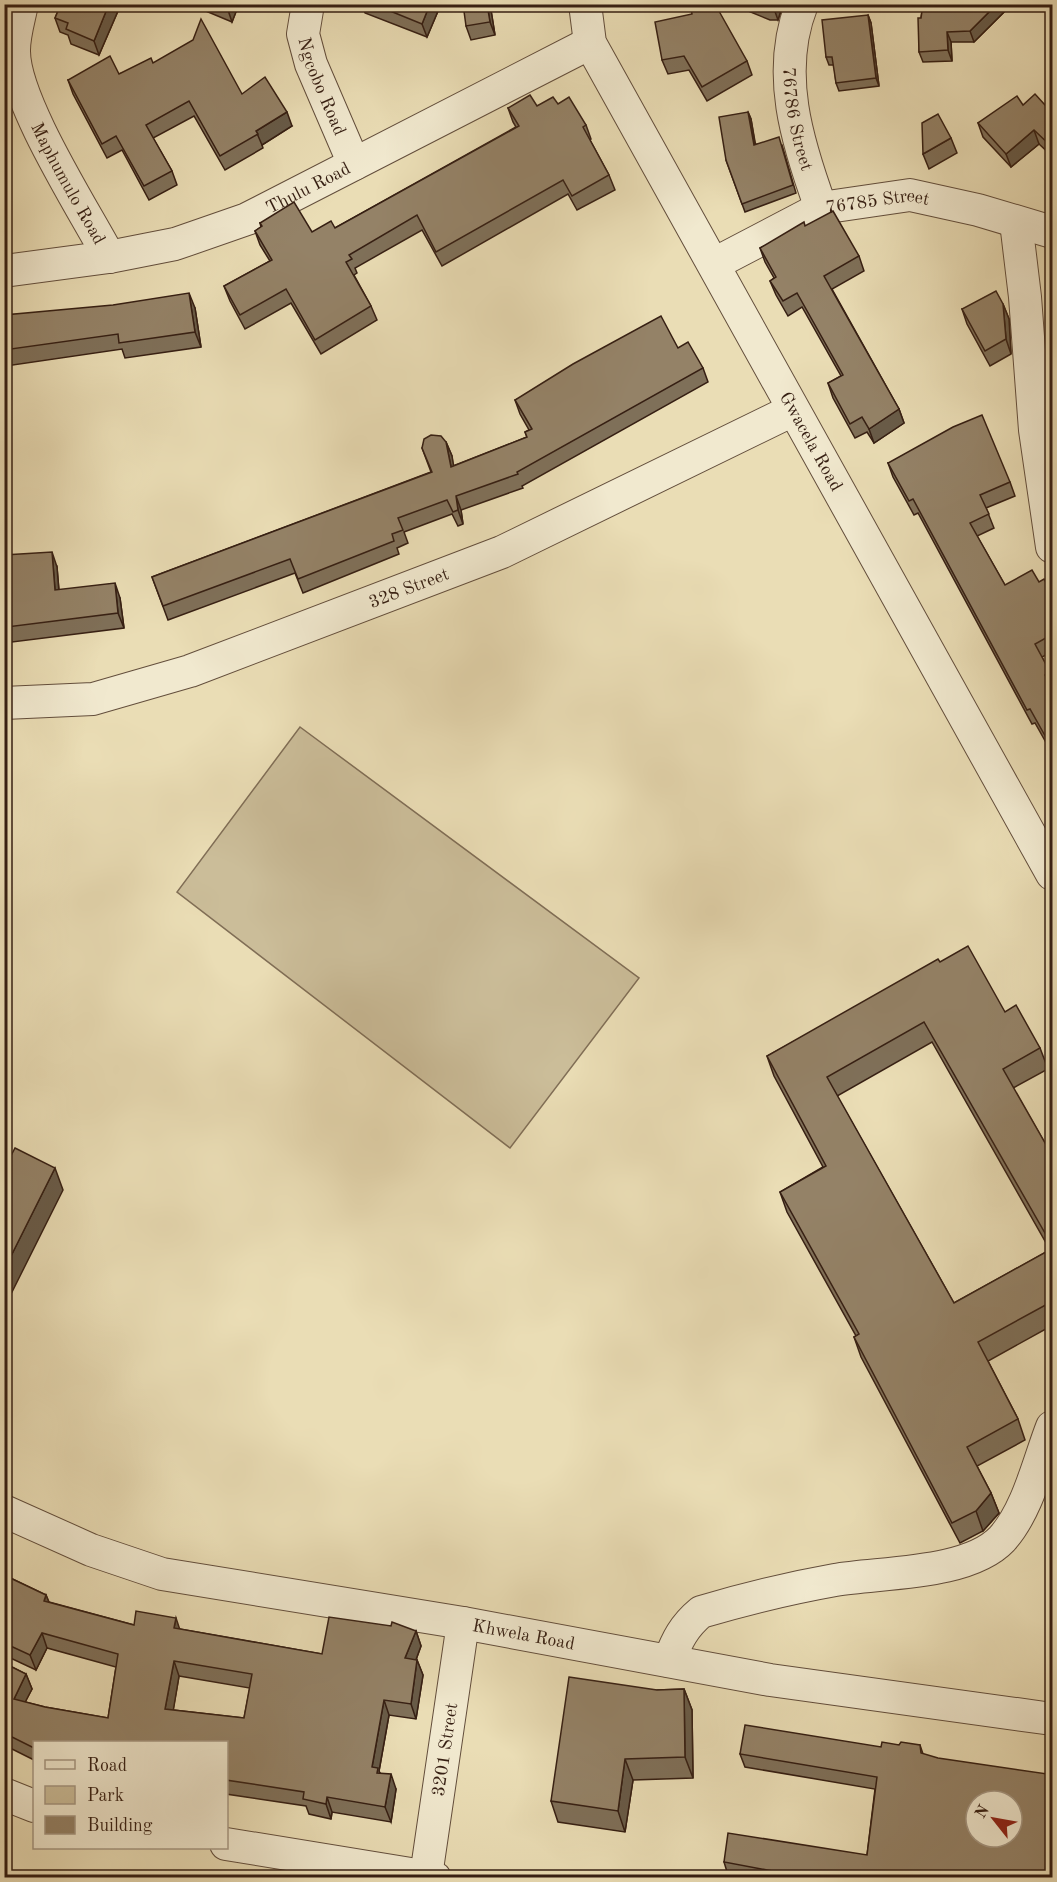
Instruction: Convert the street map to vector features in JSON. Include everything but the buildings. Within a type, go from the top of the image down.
[{"type":"street","name":"Maphumulo Road","points":[[21,4],[14,50],[18,80],[43,134],[109,257]]},
{"type":"street","name":"Ngcobo Road","points":[[308,4],[303,34],[311,64],[354,164]]},
{"type":"street","name":"Gwacela Road","points":[[585,4],[590,43],[1053,874]]},
{"type":"street","name":"76786 Street","points":[[798,15],[788,65],[792,111],[803,160],[820,208]]},
{"type":"street","name":"Thulu Road","points":[[4,271],[109,257],[175,244],[247,219],[590,43]]},
{"type":"street","name":"76785 Street","points":[[714,264],[820,208],[910,195],[978,210],[1053,232]]},
{"type":"street","points":[[1016,222],[1025,297],[1035,430],[1053,548]]},
{"type":"street","name":"328 Street","points":[[4,704],[93,699],[190,671],[502,552],[793,410]]},
{"type":"street","points":[[669,1661],[679,1635],[701,1611],[876,1573],[933,1569],[969,1559],[1000,1541],[1018,1516],[1053,1427]]},
{"type":"street","name":"Khwela Road","points":[[4,1511],[91,1550],[162,1574],[463,1623],[770,1680],[1053,1719]]},
{"type":"street","name":"3201 Street","points":[[430,1877],[463,1623]]},
{"type":"street","points":[[4,1794],[33,1806]]},
{"type":"street","points":[[228,1844],[430,1877]]},
{"type":"green space","points":[[300,727],[639,978],[510,1148],[177,892]]}]
